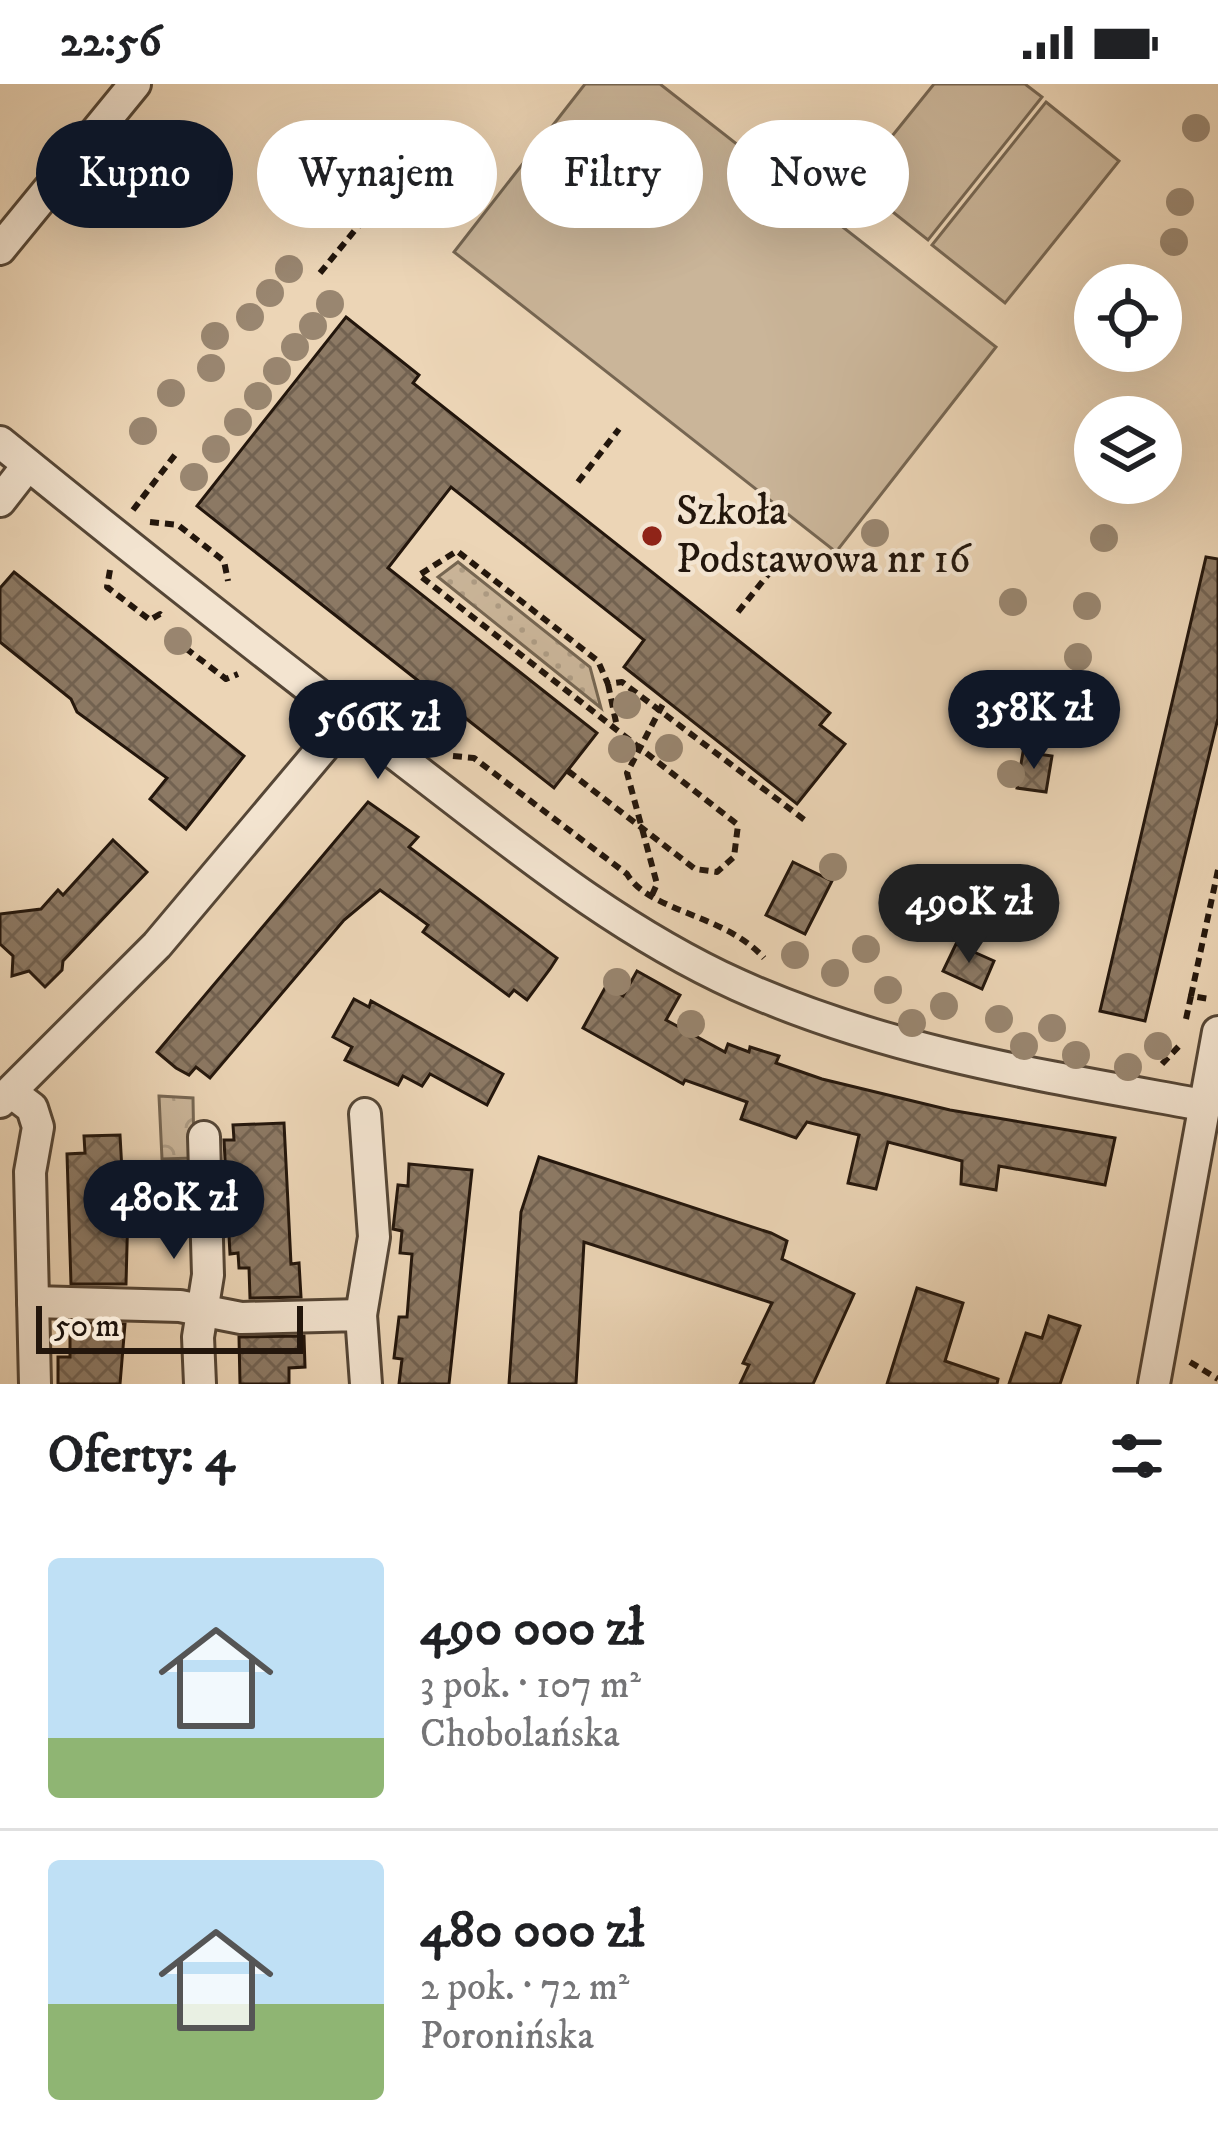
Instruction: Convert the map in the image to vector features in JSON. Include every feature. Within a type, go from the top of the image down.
[{"type":"street","points":[[0,249],[135,84]]},
{"type":"street","points":[[0,442],[570,888],[739,985],[918,1050],[1203,1105]]},
{"type":"street","points":[[0,501],[28,465]]},
{"type":"street","points":[[35,1384],[30,1172],[38,1127],[32,1108],[6,1097],[157,946],[348,718]]},
{"type":"street","points":[[1167,1376],[1203,1105],[1217,1044]]},
{"type":"street","points":[[365,1114],[374,1237],[361,1315],[366,1384]]},
{"type":"street","points":[[200,1384],[208,1274],[204,1137]]},
{"type":"street","points":[[33,1303],[202,1310],[241,1318],[361,1315]]},
{"type":"path","points":[[320,273],[357,228]]},
{"type":"path","points":[[578,482],[619,429]]},
{"type":"path","points":[[131,513],[178,452]]},
{"type":"path","points":[[568,772],[695,868],[724,870],[740,843],[738,825],[419,575],[457,551],[598,661],[617,730]]},
{"type":"path","points":[[738,612],[782,557]]},
{"type":"path","points":[[608,684],[622,682],[806,821]]},
{"type":"path","points":[[658,901],[627,773],[665,700]]},
{"type":"path","points":[[444,754],[474,758],[627,874],[639,890],[745,936],[766,960]]},
{"type":"path","points":[[1148,1067],[1174,1057],[1218,870]]},
{"type":"path","points":[[1191,997],[1218,1001]]},
{"type":"path","points":[[1167,1376],[1218,1379]]},
{"type":"green space","points":[[585,84],[660,84],[727,136],[727,228],[844,228],[996,347],[836,552],[454,252],[473,228],[497,228],[497,197],[521,166],[521,228],[703,228],[703,120],[557,120]]},
{"type":"green space","points":[[934,84],[1025,84],[1042,97],[928,240],[909,225],[909,120],[905,120]]},
{"type":"green space","points":[[1046,102],[1119,161],[1005,303],[932,245]]},
{"type":"green space","points":[[458,562],[590,667],[601,708],[438,577]]},
{"type":"green space","points":[[159,1096],[193,1098],[194,1158],[162,1159]]},
{"type":"building","points":[[346,317],[419,375],[413,383],[830,713],[820,725],[845,744],[797,804],[624,667],[644,640],[451,487],[388,568],[597,733],[554,788],[197,506]]},
{"type":"building","points":[[1206,557],[1218,559],[1218,718],[1145,1021],[1100,1011]]},
{"type":"building","points":[[14,572],[244,756],[186,829],[150,799],[167,778],[77,712],[71,699],[0,642],[0,588]]},
{"type":"building","points":[[1023,752],[1052,756],[1046,792],[1017,788]]},
{"type":"building","points":[[368,802],[418,837],[409,847],[557,958],[550,969],[527,1000],[514,990],[509,996],[423,932],[428,925],[380,890],[344,920],[210,1078],[196,1067],[189,1075],[176,1068],[157,1052]]},
{"type":"building","points":[[113,840],[147,872],[63,961],[62,970],[45,987],[29,971],[12,976],[13,956],[0,944],[0,914],[41,909],[58,890],[63,895]]},
{"type":"building","points":[[793,862],[832,881],[805,934],[766,915]]},
{"type":"building","points":[[956,944],[994,961],[982,989],[943,971]]},
{"type":"building","points":[[637,971],[680,995],[666,1020],[725,1052],[728,1044],[749,1052],[750,1047],[779,1056],[776,1063],[822,1079],[950,1110],[1115,1138],[1105,1185],[999,1166],[996,1190],[961,1184],[962,1161],[888,1142],[876,1189],[848,1183],[859,1135],[807,1122],[796,1138],[741,1119],[747,1102],[685,1080],[683,1084],[583,1028],[606,986],[623,996]]},
{"type":"building","points":[[354,999],[369,1007],[371,1001],[503,1074],[487,1105],[430,1074],[422,1086],[403,1076],[398,1085],[345,1060],[352,1047],[333,1037]]},
{"type":"building","points":[[284,1123],[291,1264],[299,1263],[301,1297],[250,1298],[249,1268],[239,1268],[238,1253],[230,1254],[224,1140],[234,1140],[233,1125]]},
{"type":"building","points":[[120,1135],[122,1171],[129,1171],[126,1284],[71,1284],[67,1154],[85,1153],[84,1136]]},
{"type":"building","points":[[539,1157],[771,1233],[787,1241],[782,1259],[854,1294],[813,1384],[740,1384],[749,1365],[743,1363],[772,1303],[584,1242],[576,1384],[509,1384],[521,1212]]},
{"type":"building","points":[[409,1164],[472,1170],[449,1384],[399,1384],[402,1359],[394,1358],[399,1317],[407,1317],[412,1254],[400,1253],[402,1231],[393,1229],[398,1185],[408,1186]]},
{"type":"building","points":[[917,1288],[963,1303],[945,1361],[998,1379],[997,1384],[887,1384]]},
{"type":"building","points":[[1049,1316],[1080,1326],[1060,1384],[1009,1384],[1026,1333],[1042,1338]]},
{"type":"building","points":[[70,1322],[125,1324],[120,1384],[58,1384],[58,1357],[70,1357]]},
{"type":"building","points":[[304,1336],[305,1367],[289,1368],[289,1384],[240,1384],[239,1337]]},
{"type":"place","name":"Szkoła Podstawowa nr 16","points":[[652,536]]}]
